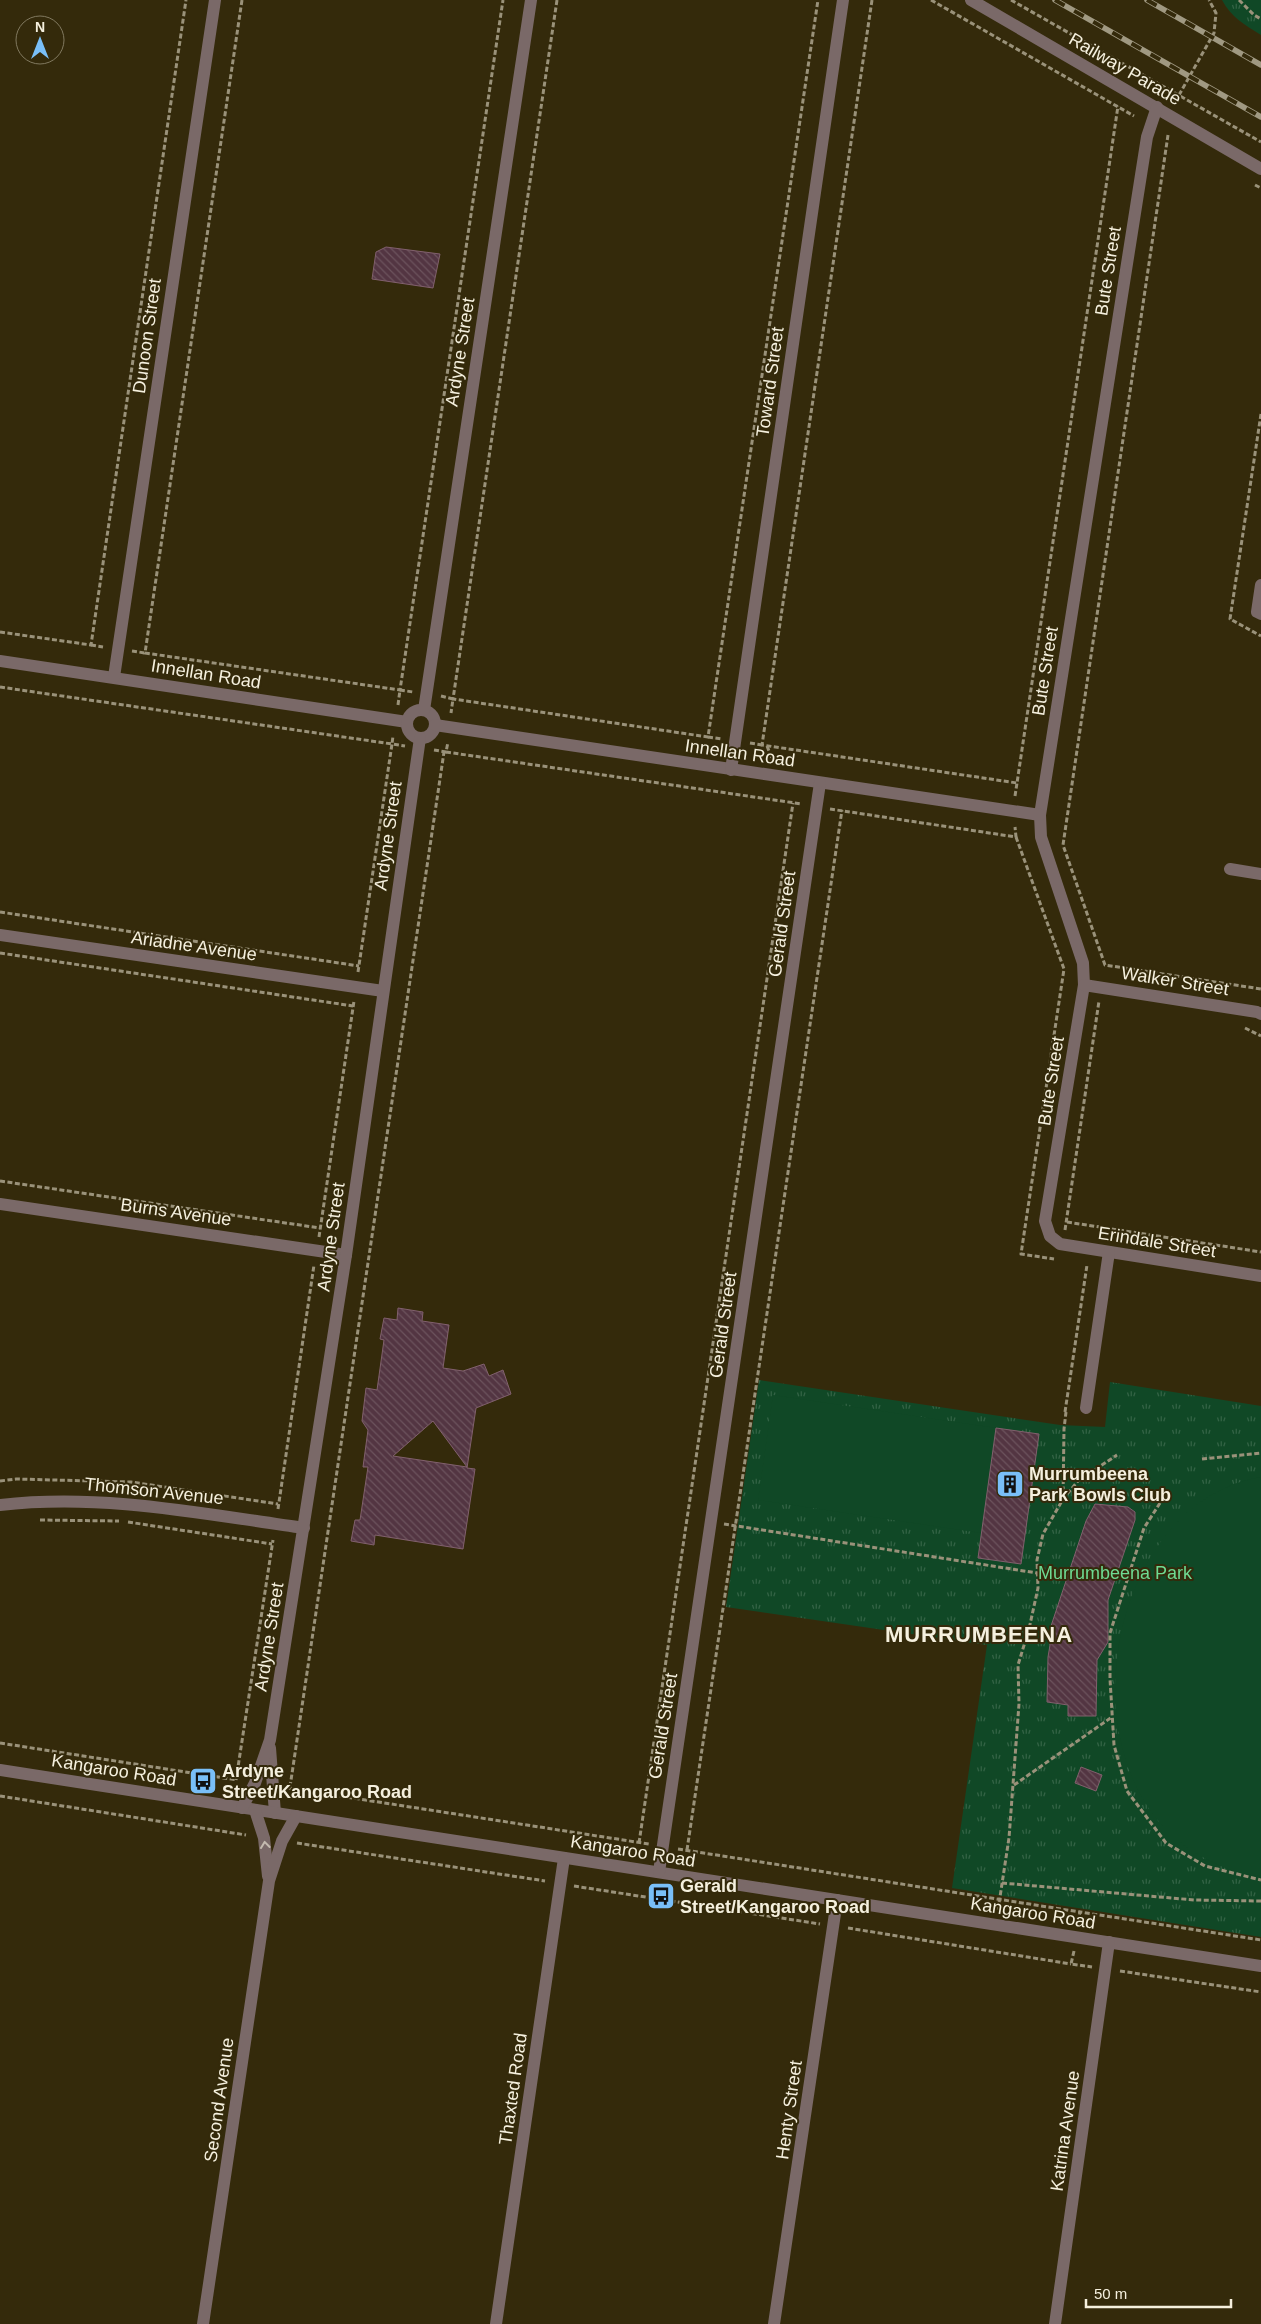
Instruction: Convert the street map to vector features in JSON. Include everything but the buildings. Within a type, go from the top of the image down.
[{"type":"street","name":"Dunoon Street","points":[[114,677],[214,0]]},
{"type":"street","name":"Ardyne Street","points":[[424,710],[531,0]]},
{"type":"street","name":"Toward Street","points":[[730,770],[843,0]]},
{"type":"street","name":"Railway Parade","points":[[971,0],[1261,169]]},
{"type":"street","name":"Bute Street","points":[[1050,1236],[1046,1221],[1084,985],[1083,962],[1041,837],[1040,815],[1147,136],[1157,107]]},
{"type":"street","points":[[1261,585],[1257,612],[1261,614]]},
{"type":"street","name":"Innellan Road","points":[[0,661],[401,721]]},
{"type":"street","points":[[424,710],[432,714],[435,725],[430,735],[420,738],[412,734],[401,721],[415,711],[424,710]]},
{"type":"street","name":"Innellan Road","points":[[435,725],[1040,815]]},
{"type":"street","name":"Ardyne Street","points":[[242,1808],[255,1783],[270,1740],[346,1255],[420,738]]},
{"type":"street","name":"Gerald Street","points":[[658,1872],[712,1522],[820,783]]},
{"type":"street","points":[[1230,869],[1261,874]]},
{"type":"street","name":"Ariadne Avenue","points":[[0,935],[383,992]]},
{"type":"street","name":"Walker Street","points":[[1084,985],[1261,1014]]},
{"type":"street","name":"Burns Avenue","points":[[0,1204],[346,1255]]},
{"type":"street","name":"Erindale Street","points":[[1050,1236],[1063,1244],[1261,1276]]},
{"type":"street","points":[[1086,1408],[1109,1252]]},
{"type":"street","name":"Thomson Avenue","points":[[0,1504],[29,1501],[84,1500],[126,1502],[304,1528]]},
{"type":"street","name":"Ardyne Street","points":[[270,1740],[275,1813]]},
{"type":"street","name":"Kangaroo Road","points":[[0,1770],[1261,1966]]},
{"type":"street","name":"Second Avenue","points":[[255,1810],[264,1838],[269,1881]]},
{"type":"street","name":"Second Avenue","points":[[203,2324],[269,1881],[282,1841],[296,1816]]},
{"type":"street","name":"Thaxted Road","points":[[496,2324],[564,1858]]},
{"type":"street","name":"Henty Street","points":[[774,2324],[837,1900]]},
{"type":"street","name":"Katrina Avenue","points":[[1055,2324],[1109,1942]]},
{"type":"path","points":[[0,632],[92,645],[186,0]]},
{"type":"path","points":[[242,0],[145,653],[400,690]]},
{"type":"path","points":[[0,687],[392,744],[401,721],[400,690],[503,0]]},
{"type":"path","points":[[557,0],[453,699],[708,737],[818,0]]},
{"type":"path","points":[[872,0],[762,745],[1017,783]]},
{"type":"path","points":[[931,0],[1176,140]]},
{"type":"path","points":[[1011,0],[1261,142]]},
{"type":"path","points":[[1179,96],[1214,32],[1217,19],[1210,0]]},
{"type":"path","points":[[1239,0],[1254,15],[1261,18]]},
{"type":"path","points":[[290,1788],[445,752],[1016,837],[1014,811],[1017,783],[1118,106]]},
{"type":"path","points":[[1063,1244],[1105,965],[1062,845],[1168,135]]},
{"type":"path","points":[[1252,184],[1261,188]]},
{"type":"path","points":[[1261,414],[1230,619],[1261,636]]},
{"type":"path","points":[[639,1843],[793,803]]},
{"type":"path","points":[[687,1850],[842,810]]},
{"type":"path","points":[[0,912],[359,966]]},
{"type":"path","points":[[0,954],[353,1006]]},
{"type":"path","points":[[1105,965],[1261,989]]},
{"type":"path","points":[[1099,1005],[1108,1006]]},
{"type":"path","points":[[1239,1027],[1248,1029],[1261,1036]]},
{"type":"path","points":[[0,1181],[320,1228]]},
{"type":"path","points":[[1067,1222],[1261,1252]]},
{"type":"path","points":[[1062,1499],[1065,1412],[1087,1265]]},
{"type":"path","points":[[1065,1412],[1086,1408]]},
{"type":"path","points":[[1202,1459],[1261,1453]]},
{"type":"path","points":[[995,1925],[1009,1838],[1019,1704],[1018,1665],[1030,1629],[1038,1588],[1037,1560],[1043,1534],[1062,1499],[1085,1476],[1118,1455]]},
{"type":"path","points":[[0,1481],[16,1479],[131,1482],[278,1504]]},
{"type":"path","points":[[1160,1504],[1144,1528],[1110,1632],[1110,1679],[1114,1745],[1127,1791],[1166,1843],[1205,1866],[1261,1880]]},
{"type":"path","points":[[38,1520],[123,1522],[272,1544]]},
{"type":"path","points":[[712,1522],[1037,1572]]},
{"type":"path","points":[[1013,1785],[1112,1717]]},
{"type":"path","points":[[0,1743],[255,1783]]},
{"type":"path","points":[[272,1785],[1261,1940]]},
{"type":"path","points":[[0,1796],[264,1838]]},
{"type":"path","points":[[282,1841],[1261,1992]]},
{"type":"path","points":[[1002,1883],[1194,1900],[1261,1901]]},
{"type":"path","points":[[1071,1964],[1080,1912]]},
{"type":"green space","points":[[1222,0],[1261,0],[1261,35],[1234,16]]},
{"type":"green space","name":"Murrumbeena Park","points":[[759,1380],[1060,1425],[1105,1427],[1110,1382],[1261,1406],[1261,1937],[952,1888],[987,1645],[726,1607]]},
{"type":"green space","points":[[773,1395],[996,1428],[981,1533],[758,1500]]},
{"type":"green space","points":[[1261,1477],[1261,1876],[1235,1871],[1218,1865],[1194,1852],[1152,1813],[1126,1762],[1116,1704],[1119,1643],[1136,1585],[1166,1535],[1208,1497]]},
{"type":"railway","points":[[1055,0],[1261,117]]},
{"type":"railway","points":[[1147,0],[1261,65]]},
{"type":"place","name":"Murrumbeena Park Bowls Club","points":[[1010,1484]]},
{"type":"place","name":"Ardyne Street/Kangaroo Road","points":[[203,1781]]},
{"type":"place","name":"Gerald Street/Kangaroo Road","points":[[661,1896]]},
{"type":"district","name":"MURRUMBEENA","points":[[979,1634]]}]
